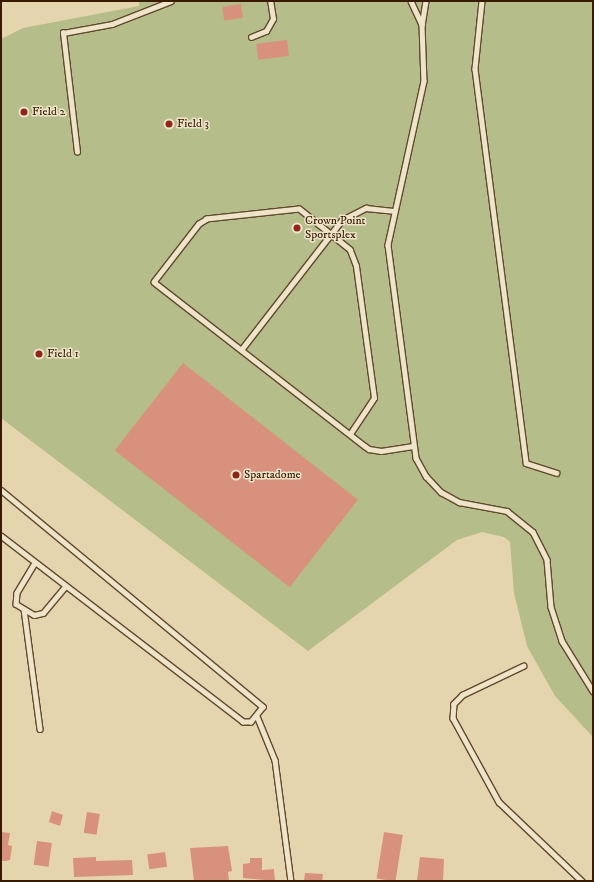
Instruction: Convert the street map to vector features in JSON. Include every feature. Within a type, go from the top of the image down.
[{"type":"lane","points":[[77,152],[63,33],[112,24],[171,1]]},
{"type":"lane","points":[[251,37],[266,31],[273,19],[270,1]]},
{"type":"lane","points":[[410,1],[414,16],[422,25]]},
{"type":"lane","points":[[426,1],[422,25],[424,81],[393,211],[388,256],[414,446],[420,467],[441,492],[459,502],[507,511],[533,532],[547,560],[551,607],[562,641],[593,691]]},
{"type":"lane","points":[[482,1],[475,70],[526,463],[556,473]]},
{"type":"lane","points":[[350,434],[373,403],[373,390],[356,266],[350,250],[332,233],[294,208],[207,219],[199,224],[154,282],[350,434],[374,451],[414,446]]},
{"type":"lane","points":[[241,350],[332,233],[347,216],[359,210],[371,208],[393,211]]},
{"type":"lane","points":[[1,490],[258,699],[264,707],[251,722],[243,722],[1,536]]},
{"type":"lane","points":[[35,563],[18,593],[16,604],[34,615],[43,613],[66,586]]},
{"type":"lane","points":[[24,609],[40,729]]},
{"type":"lane","points":[[524,666],[463,695],[454,704],[453,718],[499,802],[582,881]]},
{"type":"lane","points":[[257,716],[275,760],[292,881]]},
{"type":"green space","name":"Crown Point Sportsplex","points":[[139,1],[593,1],[593,737],[555,696],[527,646],[514,593],[510,542],[504,537],[482,532],[457,540],[308,651],[1,418],[1,39],[23,28],[139,6]]},
{"type":"building","points":[[241,4],[243,18],[224,21],[222,7]]},
{"type":"building","points":[[287,40],[289,56],[258,60],[256,44]]},
{"type":"building","name":"Spartadome","points":[[183,363],[358,500],[290,587],[115,450]]},
{"type":"building","points":[[52,811],[63,815],[60,826],[49,822]]},
{"type":"building","points":[[87,812],[100,814],[97,835],[84,833]]},
{"type":"building","points":[[1,832],[10,833],[8,845],[12,846],[10,860],[6,861],[1,861]]},
{"type":"building","points":[[384,832],[403,835],[395,881],[377,878]]},
{"type":"building","points":[[37,841],[52,843],[49,867],[34,865]]},
{"type":"building","points":[[228,846],[232,871],[228,872],[229,881],[194,881],[190,848]]},
{"type":"building","points":[[165,852],[167,867],[149,869],[147,855]]},
{"type":"building","points":[[96,857],[96,861],[132,860],[133,875],[74,877],[73,858]]},
{"type":"building","points":[[420,857],[444,859],[443,881],[417,881]]},
{"type":"building","points":[[250,858],[262,858],[262,870],[274,869],[275,881],[243,878],[243,864],[250,863]]},
{"type":"building","points":[[305,873],[323,874],[322,881],[304,881]]},
{"type":"place","name":"Field 2","points":[[24,112]]},
{"type":"place","name":"Field 3","points":[[169,124]]},
{"type":"place","name":"Crown Point Sportsplex","points":[[297,228]]},
{"type":"place","name":"Field 1","points":[[39,354]]},
{"type":"place","name":"Spartadome","points":[[236,475]]}]
